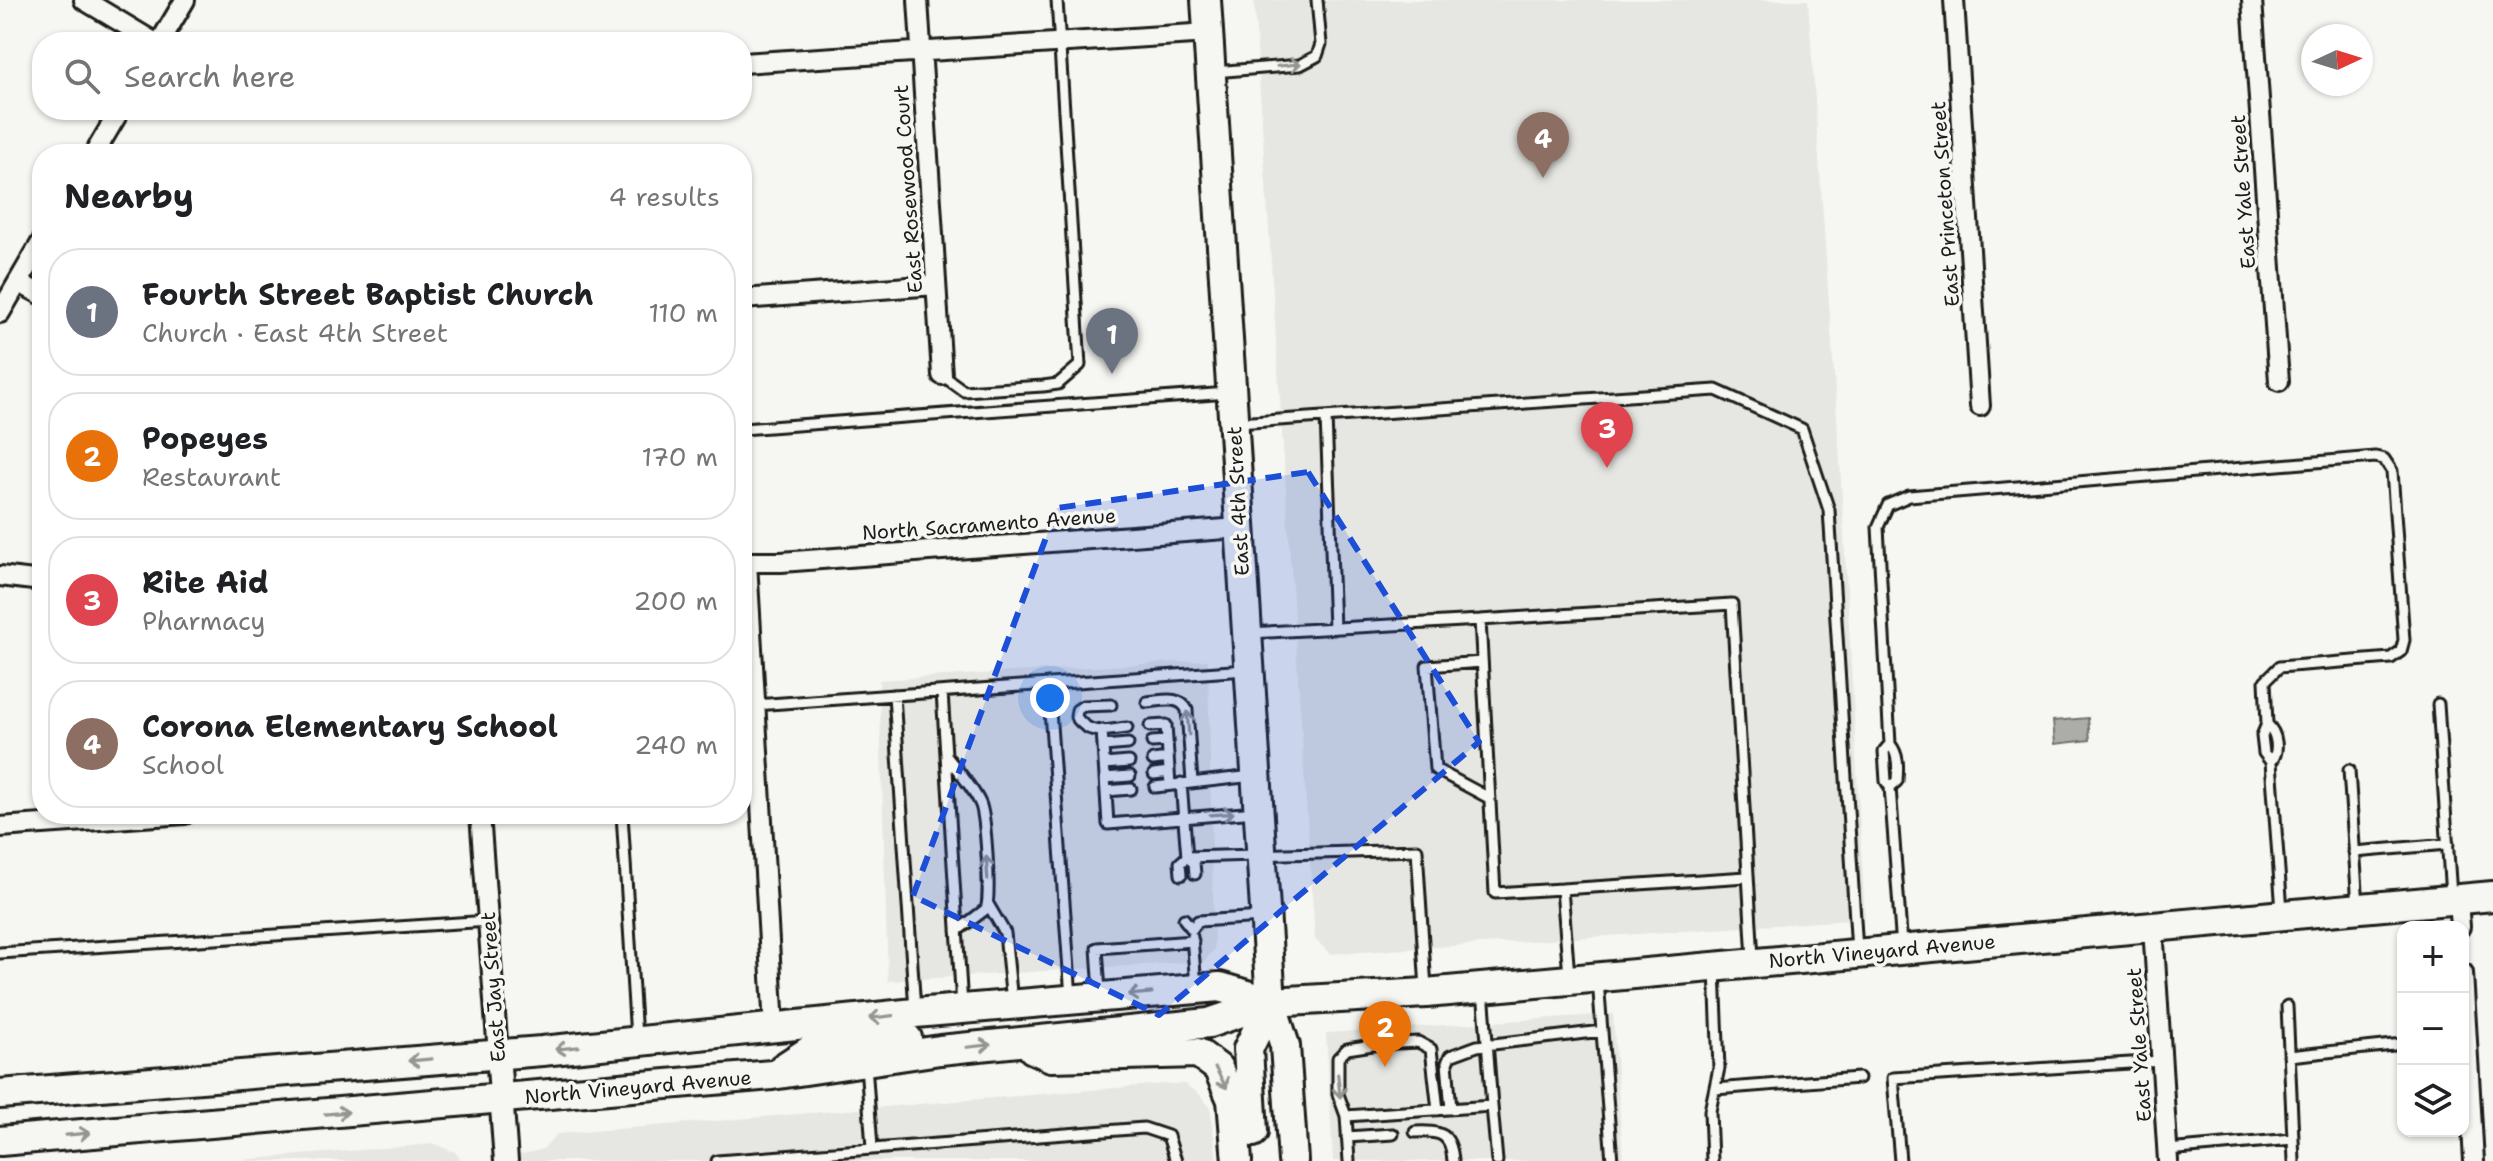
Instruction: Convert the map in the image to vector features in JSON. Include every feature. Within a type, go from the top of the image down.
[{"type":"main road","name":"East 4th Street","points":[[1206,0],[1271,1002],[1285,1046],[1293,1161]]},
{"type":"main road","name":"North Vineyard Avenue","points":[[0,1141],[772,1075],[940,1050],[1209,1023],[1271,1002],[1426,993],[2358,909],[2457,909],[2493,896]]},
{"type":"main road","name":"North Vineyard Avenue","points":[[0,1094],[498,1054],[1220,987],[1271,1002]]},
{"type":"main road","name":"East 4th Street","points":[[1255,1161],[1248,1049],[1271,1002]]},
{"type":"main road","points":[[772,1075],[809,1051],[933,1033],[949,1026],[963,1010]]},
{"type":"main road","points":[[1017,1042],[1051,1057],[1198,1053],[1218,1068],[1232,1100],[1237,1161]]},
{"type":"street","points":[[84,0],[140,32]]},
{"type":"street","points":[[164,32],[185,0]]},
{"type":"street","name":"East Rosewood Court","points":[[918,0],[942,375]]},
{"type":"street","name":"East Princeton Street","points":[[1954,0],[1980,406]]},
{"type":"street","name":"East Yale Street","points":[[2252,0],[2279,381]]},
{"type":"street","points":[[752,62],[1209,33]]},
{"type":"street","points":[[100,144],[114,120]]},
{"type":"street","points":[[0,313],[32,258]]},
{"type":"street","points":[[18,282],[32,290]]},
{"type":"street","points":[[752,298],[936,285]]},
{"type":"street","name":"North Sacramento Avenue","points":[[752,561],[1239,528]]},
{"type":"street","points":[[0,576],[32,580]]},
{"type":"street","points":[[752,666],[774,1028]]},
{"type":"street","points":[[0,827],[43,824]]},
{"type":"street","name":"East Jay Street","points":[[481,824],[506,1161]]},
{"type":"street","name":"East Yale Street","points":[[2153,927],[2168,1155]]},
{"type":"street","points":[[2464,993],[2474,1161]]},
{"type":"lane","points":[[942,375],[964,391],[1043,386],[1058,384],[1080,365],[1057,0]]},
{"type":"lane","points":[[1211,72],[1300,65],[1317,56],[1321,44],[1317,0]]},
{"type":"lane","points":[[1233,423],[1716,390],[1802,429],[1829,510],[1858,953]]},
{"type":"lane","points":[[752,428],[1232,393]]},
{"type":"lane","points":[[1326,417],[1334,628]]},
{"type":"lane","points":[[1902,949],[1890,787],[1886,781],[1884,751],[1890,744],[1878,527],[1888,505],[1909,496],[2359,458],[2384,459],[2392,471],[2404,640],[2401,651],[2391,658],[2279,667],[2265,681],[2267,724],[2262,731],[2263,745],[2271,762],[2282,916]]},
{"type":"lane","points":[[1247,633],[1732,604],[1753,963]]},
{"type":"lane","points":[[1480,620],[1495,893],[1747,877]]},
{"type":"lane","points":[[1482,662],[1427,666],[1435,769],[1489,798]]},
{"type":"lane","points":[[755,705],[1249,669]]},
{"type":"lane","points":[[1048,684],[1071,1000]]},
{"type":"lane","points":[[942,692],[963,1010]]},
{"type":"lane","points":[[894,695],[915,1013]]},
{"type":"lane","points":[[1147,702],[1178,700],[1184,703],[1192,782]]},
{"type":"lane","points":[[2438,704],[2448,844],[2457,909]]},
{"type":"lane","points":[[1111,705],[1083,706],[1077,710],[1076,717],[1091,731],[1127,728]]},
{"type":"lane","points":[[1150,726],[1166,725],[1169,772],[1176,784],[1184,817],[1187,857],[1194,863],[1195,874]]},
{"type":"lane","points":[[1102,730],[1108,824],[1260,812]]},
{"type":"lane","points":[[1152,742],[1167,741]]},
{"type":"lane","points":[[1103,746],[1128,744]]},
{"type":"lane","points":[[946,756],[973,791],[983,810],[988,904],[1005,933],[1012,1005]]},
{"type":"lane","points":[[1153,760],[1168,758]]},
{"type":"lane","points":[[1104,764],[1129,762]]},
{"type":"lane","points":[[2349,770],[2358,909]]},
{"type":"lane","points":[[1154,774],[1169,772]]},
{"type":"lane","points":[[1105,778],[1130,776]]},
{"type":"lane","points":[[1155,787],[1257,776]]},
{"type":"lane","points":[[1106,791],[1131,789]]},
{"type":"lane","points":[[623,824],[636,1041]]},
{"type":"lane","points":[[2354,852],[2448,844]]},
{"type":"lane","points":[[1181,875],[1180,863],[1187,857],[1417,850],[1426,993]]},
{"type":"lane","points":[[1562,889],[1583,978],[1602,1031],[1612,1161]]},
{"type":"lane","points":[[957,931],[988,904]]},
{"type":"lane","points":[[1184,919],[1196,923],[1267,917]]},
{"type":"lane","points":[[0,953],[489,921]]},
{"type":"lane","points":[[1196,923],[1193,941],[1196,989]]},
{"type":"lane","points":[[1100,998],[1097,948],[1193,941]]},
{"type":"lane","points":[[1712,1161],[1710,1111],[1719,1068],[1715,966]]},
{"type":"lane","points":[[1483,987],[1497,1161]]},
{"type":"lane","points":[[2287,1006],[2294,1161]]},
{"type":"lane","points":[[1451,1109],[1447,1063],[1450,1056],[1486,1045],[1602,1031]]},
{"type":"lane","points":[[1349,1161],[1346,1116],[1338,1094],[1338,1058],[1347,1049],[1418,1042],[1431,1049],[1438,1110]]},
{"type":"lane","points":[[2289,1056],[2397,1045]]},
{"type":"lane","points":[[1900,1161],[1893,1078],[2162,1061]]},
{"type":"lane","points":[[866,1063],[872,1148]]},
{"type":"lane","points":[[1715,1089],[1859,1078]]},
{"type":"lane","points":[[1346,1116],[1492,1106]]},
{"type":"lane","points":[[717,1161],[1144,1128],[1168,1136],[1176,1161]]},
{"type":"lane","points":[[1415,1132],[1432,1131],[1443,1135],[1451,1142],[1453,1161]]},
{"type":"lane","points":[[1347,1137],[1393,1134]]},
{"type":"lane","points":[[2168,1155],[2293,1139]]},
{"type":"highlighted area","points":[[1308,472],[1479,742],[1159,1015],[913,896],[1057,508]]},
{"type":"shaded area","points":[[1254,0],[1808,0],[1840,462],[1865,919],[1330,954],[1315,939]]},
{"type":"shaded area","points":[[1208,660],[1214,949],[1205,961],[888,981],[879,680]]},
{"type":"shaded area","points":[[2088,718],[2090,740],[2055,744],[2053,721]]},
{"type":"shaded area","points":[[1613,1014],[1623,1161],[1333,1161],[1326,1033]]},
{"type":"shaded area","points":[[1184,1084],[1199,1094],[1210,1107],[1217,1161],[497,1161],[543,1149],[557,1134]]},
{"type":"shaded area","points":[[434,1144],[455,1152],[462,1161],[228,1161]]},
{"type":"place","name":"Corona Elementary School","points":[[1543,178]]},
{"type":"place","name":"Fourth Street Baptist Church","points":[[1112,374]]},
{"type":"place","name":"Rite Aid","points":[[1607,468]]},
{"type":"place","name":"Popeyes","points":[[1385,1067]]}]
